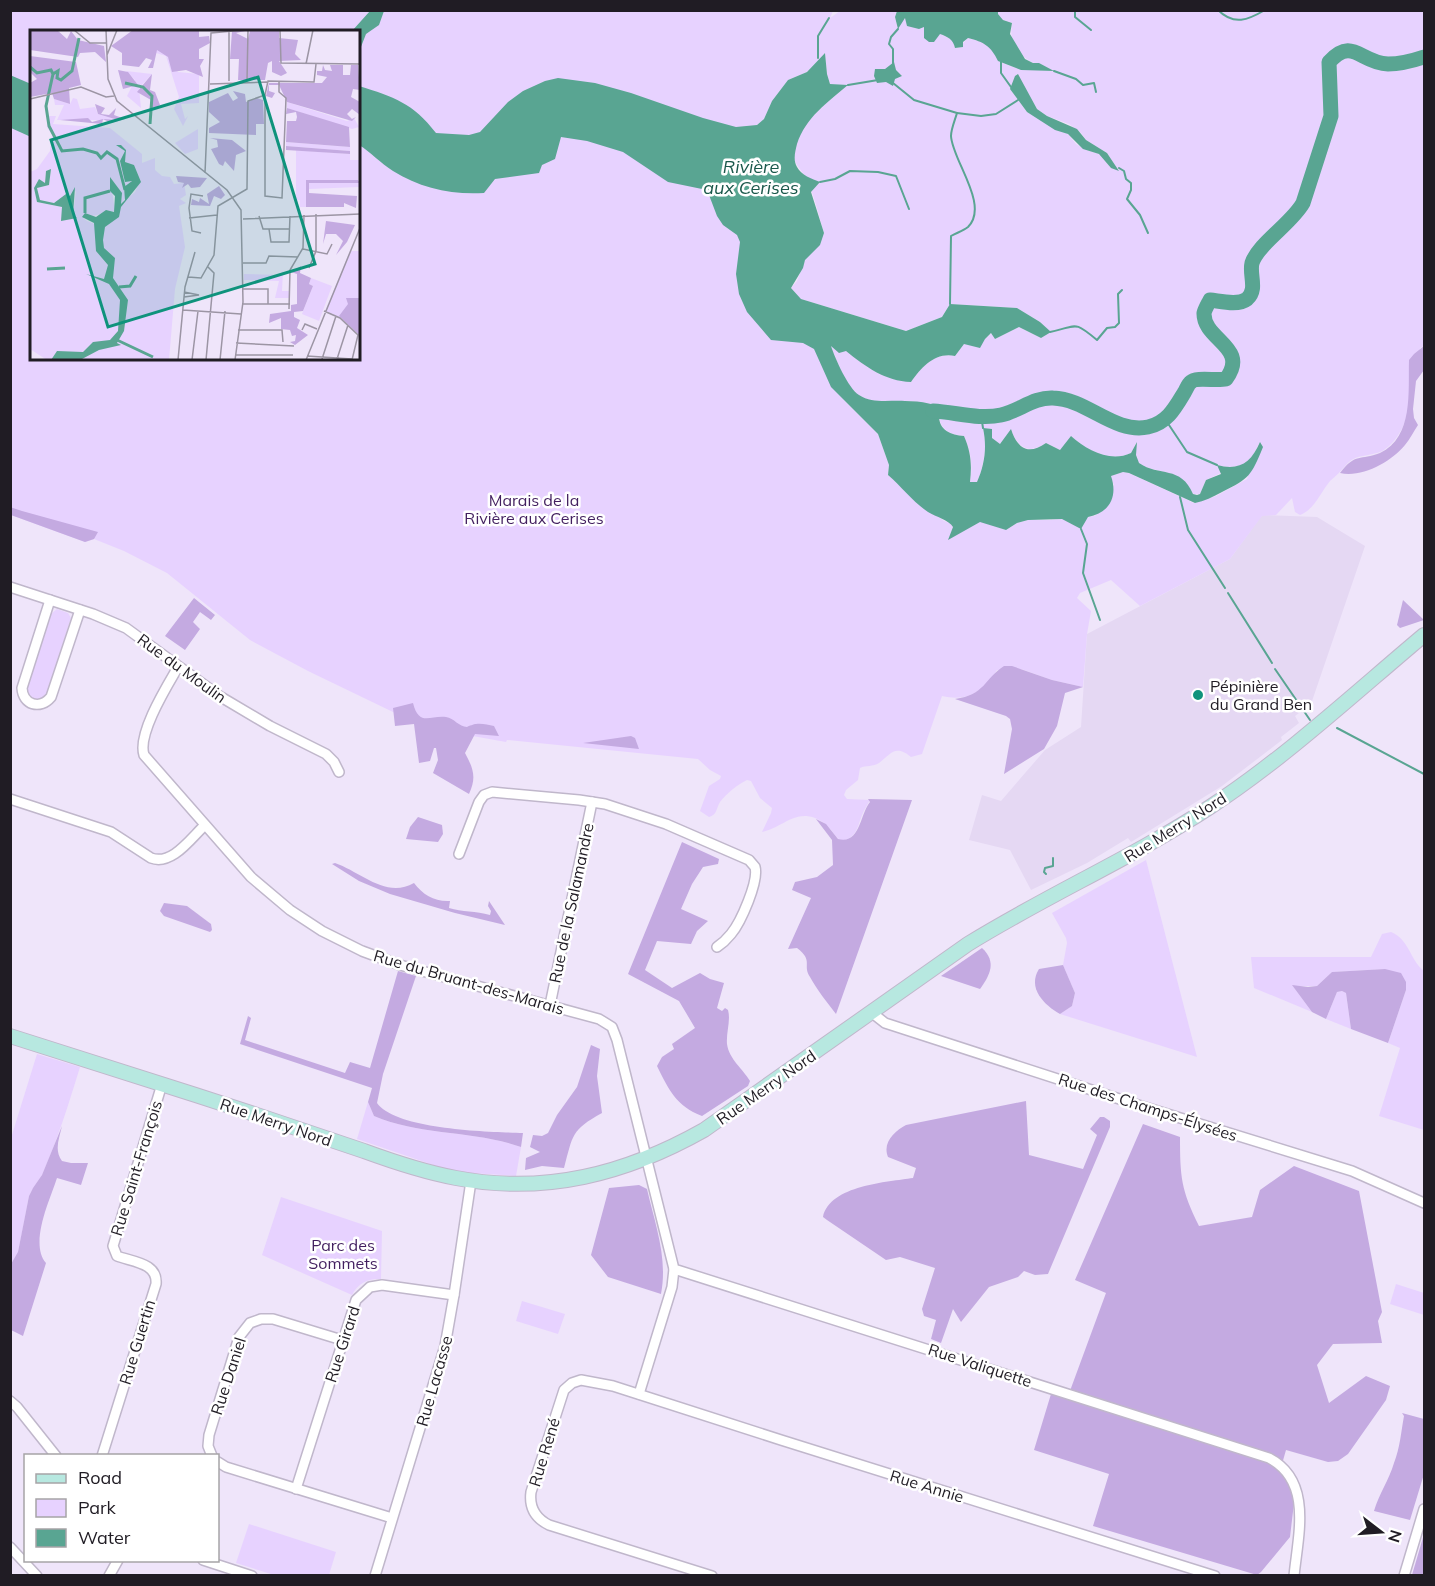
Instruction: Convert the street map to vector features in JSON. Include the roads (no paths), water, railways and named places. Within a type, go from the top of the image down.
[{"type":"main road","name":"Rue Merry Nord","points":[[10,1036],[438,1174],[471,1181],[520,1184],[569,1180],[617,1170],[648,1159],[686,1141],[722,1119],[989,931],[1143,848],[1214,804],[1305,735],[1425,635]]},
{"type":"street","name":"Rue du Moulin","points":[[10,587],[126,628],[178,667],[253,716],[326,754],[334,762],[339,772]]},
{"type":"street","points":[[50,600],[22,689],[27,700],[33,704],[43,704],[51,697],[80,610]]},
{"type":"street","name":"Rue du Bruant-des-Marais","points":[[178,667],[156,705],[143,752],[147,760],[245,870],[300,917],[331,936],[381,958],[604,1020],[612,1027],[616,1036],[648,1159]]},
{"type":"street","points":[[459,854],[479,802],[488,793],[592,802],[660,822],[745,858],[754,864],[757,878],[738,923],[731,935],[717,947]]},
{"type":"street","points":[[10,799],[111,832],[151,858],[158,860],[170,858],[205,825]]},
{"type":"street","name":"Rue de la Salamandre","points":[[550,1005],[592,802]]},
{"type":"street","name":"Rue des Champs-Élysées","points":[[871,1012],[885,1023],[1352,1171],[1425,1203]]},
{"type":"street","name":"Rue Saint-François","points":[[115,1253],[113,1246],[162,1084]]},
{"type":"street","points":[[639,1394],[672,1287],[674,1269],[648,1159]]},
{"type":"street","name":"Rue Lacasse","points":[[375,1575],[442,1355],[454,1295],[471,1181]]},
{"type":"street","name":"Rue Guertin","points":[[102,1454],[156,1280],[151,1268],[115,1253]]},
{"type":"street","name":"Rue Valiquette","points":[[674,1269],[1269,1458],[1285,1469],[1293,1479],[1297,1490],[1299,1518],[1294,1575]]},
{"type":"street","name":"Rue Girard","points":[[296,1489],[356,1300],[370,1287],[382,1286],[454,1295]]},
{"type":"street","name":"Rue Daniel","points":[[212,1454],[208,1446],[209,1435],[237,1342],[245,1327],[255,1320],[273,1319],[342,1340]]},
{"type":"street","name":"Rue René","points":[[639,1394],[586,1380],[576,1381],[567,1386],[559,1400],[531,1492],[532,1509],[539,1519],[549,1525],[712,1575]]},
{"type":"street","name":"Rue Annie","points":[[639,1394],[792,1444],[1215,1575]]},
{"type":"street","points":[[10,1401],[55,1454]]},
{"type":"street","points":[[219,1463],[226,1467],[392,1518]]},
{"type":"street","points":[[1404,1575],[1425,1509]]},
{"type":"street","points":[[10,1547],[24,1562]]},
{"type":"street","points":[[24,1562],[37,1575]]},
{"type":"street","points":[[109,1575],[117,1562]]},
{"type":"street","points":[[210,1562],[252,1575]]},
{"type":"water","points":[[370,11],[384,11],[379,25],[366,34],[360,49],[360,30],[353,30]]},
{"type":"water","points":[[897,11],[998,11],[1003,20],[1012,23],[1010,34],[1025,59],[1054,71],[1021,70],[998,61],[986,45],[968,38],[963,42],[963,47],[955,48],[950,39],[940,34],[934,42],[929,42],[924,38],[924,27],[919,29],[907,26],[905,18],[898,29],[895,17]]},
{"type":"water","name":"Rivière aux Cerises","points":[[825,53],[830,84],[848,85],[812,118],[801,134],[795,153],[799,170],[820,182],[811,192],[824,233],[820,245],[805,260],[791,288],[801,299],[906,331],[942,317],[950,304],[1017,308],[1040,322],[1051,332],[1041,338],[1019,327],[995,339],[991,333],[980,348],[964,344],[955,356],[941,356],[930,362],[911,382],[884,376],[868,368],[846,351],[839,353],[831,346],[842,372],[859,395],[870,400],[923,402],[951,412],[939,416],[941,425],[947,431],[964,436],[970,459],[970,482],[977,482],[982,469],[985,449],[983,428],[992,429],[992,438],[1000,444],[1011,429],[1016,441],[1024,448],[1034,449],[1046,443],[1060,450],[1071,436],[1099,454],[1115,457],[1131,453],[1137,442],[1136,455],[1139,463],[1154,470],[1176,475],[1188,485],[1193,494],[1197,495],[1200,494],[1206,480],[1221,474],[1217,465],[1232,467],[1243,464],[1253,455],[1260,442],[1263,447],[1248,475],[1231,487],[1195,503],[1123,472],[1111,476],[1113,497],[1107,508],[1088,517],[1081,529],[1062,519],[1028,520],[1017,523],[1006,530],[980,522],[948,540],[953,527],[923,508],[888,475],[889,465],[878,434],[831,387],[814,349],[803,343],[771,340],[747,312],[739,294],[736,274],[740,242],[737,235],[723,225],[709,195],[702,189],[668,182],[623,152],[587,141],[561,137],[555,159],[542,165],[539,173],[495,179],[484,193],[460,193],[425,186],[403,177],[360,146],[360,86],[402,102],[428,123],[436,133],[469,135],[480,132],[508,102],[523,91],[558,78],[595,83],[736,127],[757,125],[764,119],[772,101],[788,80],[807,72]]},
{"type":"water","points":[[894,62],[896,70],[902,76],[895,79],[893,86],[886,82],[877,83],[874,76],[875,69],[885,69]]},
{"type":"water","points":[[1018,74],[1037,109],[1077,129],[1086,140],[1107,153],[1119,171],[1111,168],[1099,154],[1083,149],[1068,134],[1055,130],[1027,112],[1010,89]]},
{"type":"water","points":[[10,75],[30,84],[30,137],[11,128]]},
{"type":"waterway","points":[[1075,10],[1075,17],[1091,30]]},
{"type":"waterway","points":[[1218,10],[1235,20],[1247,19],[1265,10]]},
{"type":"waterway","points":[[818,58],[818,36],[829,18]]},
{"type":"waterway","points":[[893,64],[893,49],[889,44],[891,37],[898,29]]},
{"type":"waterway","name":"Rivière aux Cerises","points":[[933,411],[993,416],[1008,413],[1039,400],[1053,398],[1077,404],[1124,426],[1148,427],[1155,425],[1170,414],[1191,382],[1226,379],[1232,368],[1233,359],[1224,344],[1210,330],[1204,311],[1210,300],[1234,303],[1247,299],[1253,286],[1251,268],[1255,256],[1303,203],[1331,116],[1329,62],[1344,51],[1351,51],[1378,63],[1388,64],[1424,57]]},
{"type":"waterway","points":[[1001,62],[1001,73],[1011,87]]},
{"type":"waterway","points":[[1054,71],[1076,79],[1083,85],[1094,83],[1096,92]]},
{"type":"waterway","points":[[848,85],[878,80]]},
{"type":"waterway","points":[[893,83],[914,100],[957,113],[951,136],[973,195],[975,207],[974,218],[968,227],[951,236],[950,304]]},
{"type":"waterway","points":[[957,113],[981,116],[996,114],[1018,100]]},
{"type":"waterway","points":[[1119,168],[1124,171],[1126,179],[1131,183],[1127,199],[1140,215],[1148,233]]},
{"type":"waterway","points":[[820,182],[835,179],[850,171],[878,172],[896,176],[909,209]]},
{"type":"waterway","points":[[1050,332],[1075,326],[1097,340],[1107,328],[1115,327],[1119,323],[1118,294],[1122,290]]},
{"type":"waterway","points":[[981,415],[983,428]]},
{"type":"waterway","points":[[1163,420],[1187,452],[1217,465]]},
{"type":"waterway","points":[[1180,497],[1188,530],[1225,588]]},
{"type":"waterway","points":[[1081,529],[1087,544],[1083,573],[1100,620]]},
{"type":"waterway","points":[[1228,593],[1272,663]]},
{"type":"waterway","points":[[1275,669],[1310,720]]},
{"type":"waterway","points":[[1337,728],[1424,774]]},
{"type":"waterway","points":[[1046,874],[1045,868],[1053,866],[1053,858]]},
{"type":"place","name":"Pépinière du Grand Ben","points":[[1198,695]]},
{"type":"park label","name":"Marais de la Rivière aux Cerises","points":[[534,509]]},
{"type":"park label","name":"Parc des Sommets","points":[[343,1254]]}]
